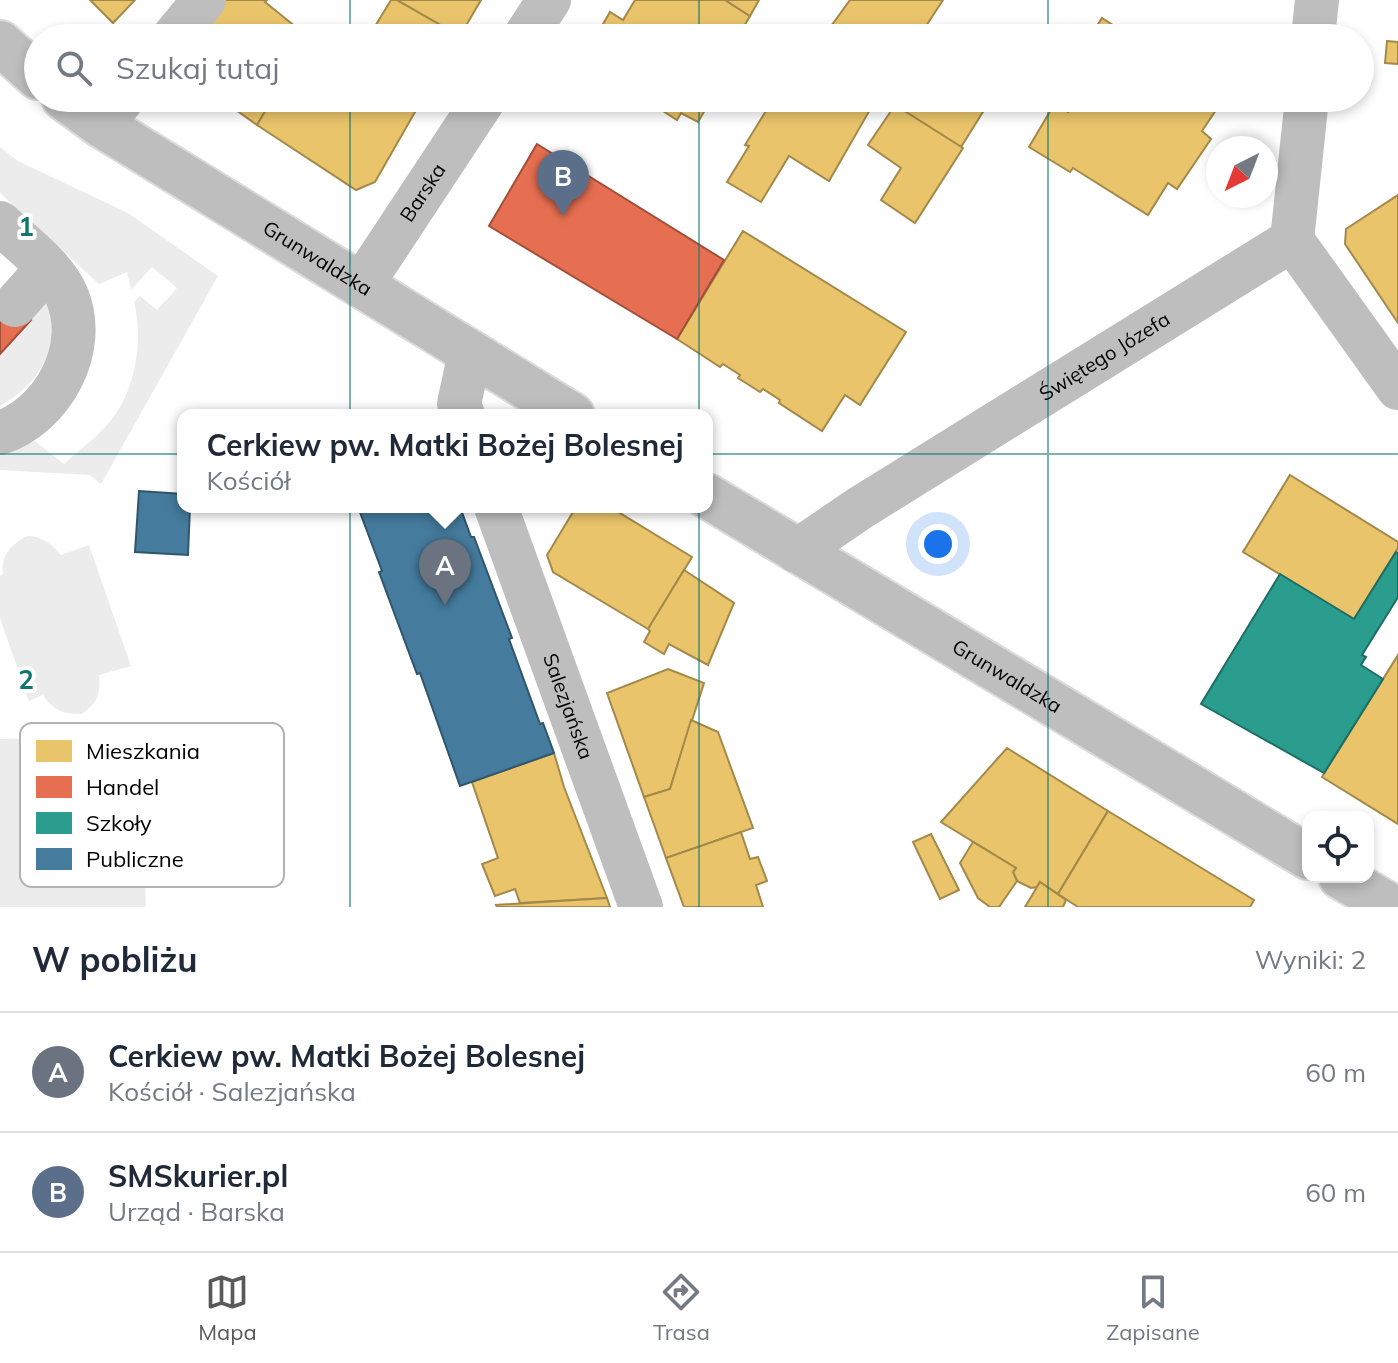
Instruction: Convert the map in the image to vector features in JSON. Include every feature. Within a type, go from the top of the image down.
[{"type":"street","points":[[184,24],[204,0]]},
{"type":"street","points":[[533,24],[549,0]]},
{"type":"street","points":[[1314,24],[1317,0]]},
{"type":"street","points":[[0,43],[24,64]]},
{"type":"street","name":"Grunwaldzka","points":[[112,112],[361,286],[562,409]]},
{"type":"street","name":"Barska","points":[[361,286],[476,112]]},
{"type":"street","points":[[1306,112],[1292,240],[1398,388]]},
{"type":"street","points":[[0,223],[48,268],[67,295],[75,329],[70,359],[55,390],[32,414],[0,433]]},
{"type":"street","name":"Świętego Józefa","points":[[797,551],[860,508],[1292,240]]},
{"type":"street","points":[[15,305],[48,268]]},
{"type":"street","points":[[461,409],[459,404],[470,353]]},
{"type":"street","name":"Grunwaldzka","points":[[713,500],[1302,853]]},
{"type":"street","name":"Salezjańska","points":[[498,513],[641,907]]},
{"type":"street","points":[[1351,883],[1392,907]]},
{"type":"shaded area","points":[[0,147],[18,161],[128,213],[218,276],[101,484],[90,475],[0,470],[0,455],[35,441],[64,464],[96,436],[116,414],[135,367],[138,334],[134,302],[140,296],[157,310],[177,288],[152,267],[131,290],[127,272],[99,284],[0,193]]},
{"type":"shaded area","points":[[38,303],[48,303],[51,320],[49,350],[44,364],[26,387],[0,406],[0,354],[31,320]]},
{"type":"shaded area","points":[[27,536],[46,541],[61,555],[89,545],[131,666],[99,675],[97,697],[82,714],[60,710],[43,695],[29,701],[0,618],[3,561],[12,547]]},
{"type":"shaded area","points":[[0,739],[20,739],[20,887],[145,887],[146,907],[0,907]]},
{"type":"building: Mieszkania","points":[[90,0],[135,0],[113,23]]},
{"type":"building: Mieszkania","points":[[223,0],[267,0],[265,2],[292,24],[203,24]]},
{"type":"building: Mieszkania","points":[[391,0],[397,0],[439,24],[376,24]]},
{"type":"building: Mieszkania","points":[[397,0],[481,0],[467,24],[439,24]]},
{"type":"building: Mieszkania","points":[[635,0],[725,0],[750,16],[745,24],[603,24],[610,12],[623,20]]},
{"type":"building: Mieszkania","points":[[725,0],[759,0],[750,16]]},
{"type":"building: Mieszkania","points":[[850,0],[943,0],[927,24],[833,24]]},
{"type":"building: Mieszkania","points":[[1387,41],[1398,42],[1398,64],[1385,63]]},
{"type":"building: Mieszkania","points":[[239,112],[265,112],[257,125]]},
{"type":"building: Mieszkania","points":[[265,112],[415,112],[375,182],[356,190],[257,125]]},
{"type":"building: Mieszkania","points":[[665,112],[704,112],[698,122],[681,113],[677,120]]},
{"type":"building: Mieszkania","points":[[765,112],[869,112],[829,181],[789,156],[761,202],[727,182],[749,146],[745,145]]},
{"type":"building: Mieszkania","points":[[890,112],[906,112],[963,148],[915,223],[881,200],[901,168],[868,145]]},
{"type":"building: Mieszkania","points":[[906,112],[983,112],[961,147]]},
{"type":"building: Mieszkania","points":[[1050,112],[1215,112],[1202,131],[1208,136],[1206,146],[1177,189],[1168,183],[1148,215],[1073,168],[1070,172],[1029,147]]},
{"type":"building: Mieszkania","points":[[1398,195],[1398,323],[1345,244],[1346,229]]},
{"type":"building: Mieszkania","points":[[743,231],[906,332],[860,405],[845,395],[822,431],[763,389],[760,392],[723,364],[720,367],[677,339]]},
{"type":"building: Mieszkania","points":[[1290,475],[1398,542],[1398,548],[1354,619],[1243,552]]},
{"type":"building: Mieszkania","points":[[572,513],[620,513],[692,557],[648,629],[553,572],[547,555]]},
{"type":"building: Mieszkania","points":[[684,570],[734,603],[708,665],[669,644],[664,654],[644,642],[650,631],[648,629]]},
{"type":"building: Mieszkania","points":[[1398,655],[1398,824],[1322,777]]},
{"type":"building: Mieszkania","points":[[668,669],[704,683],[670,789],[644,797],[607,693]]},
{"type":"building: Mieszkania","points":[[691,720],[718,732],[753,828],[666,858],[644,797],[670,789]]},
{"type":"building: Mieszkania","points":[[1007,748],[1108,811],[1058,894],[1040,882],[1037,887],[1031,888],[1017,881],[1013,872],[1016,868],[941,822]]},
{"type":"building: Mieszkania","points":[[554,753],[607,898],[520,903],[515,889],[495,896],[482,864],[498,858],[472,782]]},
{"type":"building: Mieszkania","points":[[1108,811],[1254,900],[1250,907],[1078,907],[1058,894]]},
{"type":"building: Mieszkania","points":[[741,832],[750,859],[758,857],[767,881],[756,885],[763,907],[684,907],[666,858]]},
{"type":"building: Mieszkania","points":[[931,834],[959,890],[940,899],[913,842]]},
{"type":"building: Mieszkania","points":[[973,842],[1016,868],[1013,872],[1017,881],[999,907],[990,907],[978,898],[960,863]]},
{"type":"building: Mieszkania","points":[[1040,882],[1066,900],[1063,907],[1025,907]]},
{"type":"building: Mieszkania","points":[[607,898],[610,907],[496,905]]},
{"type":"building: Handel","points":[[537,144],[724,260],[677,339],[489,226]]},
{"type":"building: Handel","points":[[0,292],[31,320],[0,354]]},
{"type":"building: Szkoły","points":[[1396,552],[1398,597],[1362,655],[1366,657],[1361,665],[1383,679],[1324,773],[1201,704],[1280,574],[1354,619]]},
{"type":"building: Publiczne","points":[[139,491],[177,494],[177,513],[190,513],[188,555],[135,552]]},
{"type":"building: Publiczne","points":[[360,513],[462,513],[512,638],[509,639],[540,724],[543,723],[554,753],[460,786],[420,673],[417,674],[379,572],[382,571]]},
{"type":"place","name":"SMSkurier.pl","points":[[563,216]]},
{"type":"place","name":"Cerkiew pw. Matki Bożej Bolesnej","points":[[445,605]]}]
